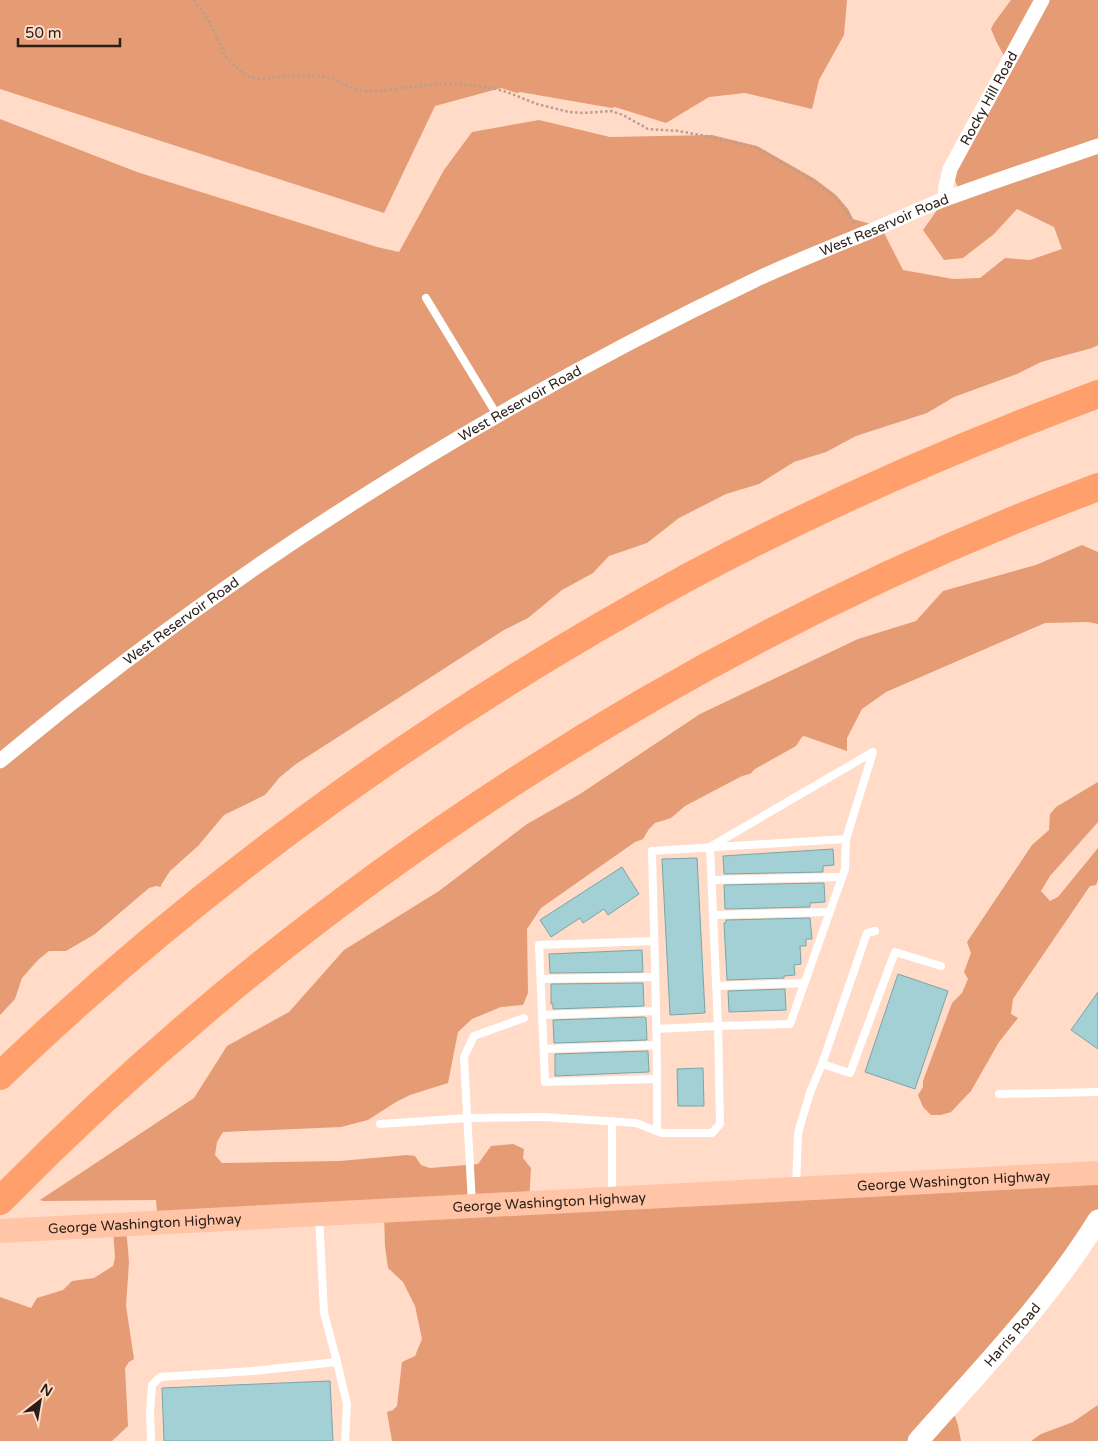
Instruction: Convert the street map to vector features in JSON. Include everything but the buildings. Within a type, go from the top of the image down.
[{"type":"highway","points":[[0,1076],[117,970],[259,855],[394,756],[513,679],[693,574],[782,529],[919,466],[1011,427],[1098,394]]},
{"type":"highway","points":[[0,1201],[97,1106],[185,1028],[263,963],[384,871],[508,785],[583,738],[660,694],[720,660],[808,615],[942,551],[1098,488]]},
{"type":"main road","name":"George Washington Highway","points":[[0,1231],[1098,1173]]},
{"type":"street","name":"Rocky Hill Road","points":[[945,199],[950,169],[1042,0]]},
{"type":"street","name":"West Reservoir Road","points":[[0,761],[106,676],[220,591],[284,547],[388,480],[555,383],[757,279],[945,199],[1098,146]]},
{"type":"street","name":"Harris Road","points":[[918,1441],[1023,1322],[1070,1261],[1098,1220]]},
{"type":"lane","points":[[426,298],[498,415]]},
{"type":"lane","points":[[656,1029],[790,1024],[845,869],[846,839],[873,752],[710,847]]},
{"type":"lane","points":[[657,1131],[657,1045],[652,851],[846,839]]},
{"type":"lane","points":[[380,1124],[468,1118],[544,1117],[636,1122],[662,1133],[712,1133],[720,1124],[718,1026],[710,847]]},
{"type":"lane","points":[[712,880],[842,877]]},
{"type":"lane","points":[[713,915],[830,912]]},
{"type":"lane","points":[[796,1189],[798,1134],[801,1122],[867,933],[875,932]]},
{"type":"lane","points":[[654,941],[539,945],[545,1082],[657,1079]]},
{"type":"lane","points":[[822,1064],[850,1073],[895,952],[942,966]]},
{"type":"lane","points":[[540,978],[655,977]]},
{"type":"lane","points":[[716,986],[804,983]]},
{"type":"lane","points":[[542,1015],[656,1011]]},
{"type":"lane","points":[[472,1206],[464,1057],[474,1036],[524,1018]]},
{"type":"lane","points":[[544,1049],[657,1045]]},
{"type":"lane","points":[[999,1094],[1098,1092]]},
{"type":"lane","points":[[612,1121],[612,1199]]},
{"type":"lane","points":[[319,1214],[324,1313],[347,1404],[345,1441]]},
{"type":"lane","points":[[151,1441],[150,1412],[152,1385],[160,1377],[253,1372],[337,1362]]},
{"type":"path","points":[[194,0],[208,21],[226,57],[246,76],[260,79],[285,76],[314,76],[327,78],[352,88],[366,91],[445,84],[492,88],[537,104],[568,112],[611,111],[648,129],[678,131],[757,148],[809,178],[831,194],[850,215],[857,228],[857,236]]},
{"type":"shaded area","points":[[0,0],[847,0],[844,35],[819,80],[812,109],[745,93],[709,97],[666,123],[615,107],[517,93],[501,88],[435,106],[384,213],[0,89]]},
{"type":"shaded area","points":[[1011,0],[1098,0],[1098,345],[1041,362],[1017,374],[954,397],[927,413],[856,436],[826,452],[794,462],[759,484],[726,494],[679,518],[647,543],[609,556],[593,573],[562,590],[528,618],[504,630],[296,764],[280,777],[265,795],[224,815],[198,846],[170,871],[161,887],[149,888],[95,934],[66,951],[49,951],[38,960],[22,978],[15,999],[0,1015],[0,119],[137,172],[377,247],[399,252],[444,170],[472,132],[539,120],[610,137],[712,135],[757,146],[815,179],[836,195],[848,209],[853,219],[881,227],[903,270],[953,279],[980,278],[1005,258],[1030,260],[1062,249],[1054,227],[1017,209],[994,234],[963,258],[944,260],[923,230],[940,206],[960,192],[951,171],[1008,63],[991,29]]},
{"type":"shaded area","points":[[1082,545],[1098,552],[1098,624],[1088,622],[1045,623],[886,692],[862,709],[847,738],[847,751],[804,736],[802,737],[796,746],[755,769],[750,774],[742,776],[685,806],[671,818],[655,823],[643,839],[635,842],[541,908],[527,929],[528,993],[523,1005],[501,1007],[472,1019],[458,1032],[448,1083],[410,1095],[368,1120],[341,1127],[223,1132],[217,1142],[215,1155],[222,1163],[340,1161],[407,1155],[415,1156],[421,1165],[430,1168],[478,1164],[491,1146],[513,1144],[524,1149],[523,1158],[531,1168],[529,1202],[1098,1176],[1098,1222],[950,1402],[961,1441],[392,1441],[387,1412],[397,1406],[402,1362],[415,1356],[422,1339],[415,1306],[403,1282],[388,1268],[384,1213],[158,1223],[156,1200],[40,1200],[194,1098],[227,1046],[289,1012],[344,950],[439,891],[527,824],[580,794],[700,714],[858,639],[916,621],[943,591],[1036,565]]},
{"type":"shaded area","points":[[1098,782],[1098,822],[1050,876],[1041,891],[1050,901],[1058,897],[1098,848],[1098,880],[1096,885],[1090,886],[1013,999],[1011,1014],[1018,1018],[999,1042],[971,1091],[951,1112],[931,1115],[923,1107],[918,1095],[923,1087],[923,1081],[952,1003],[962,993],[968,979],[964,972],[971,953],[967,942],[1032,845],[1049,830],[1050,814],[1056,807]]},
{"type":"shaded area","points":[[126,1227],[129,1262],[126,1306],[134,1359],[125,1368],[128,1426],[112,1441],[0,1441],[0,1297],[31,1308],[37,1298],[63,1290],[72,1281],[94,1278],[113,1266],[115,1258],[113,1228]]},
{"type":"shaded area","points":[[1098,1405],[1098,1441],[1031,1441],[1041,1434],[1073,1422]]}]
